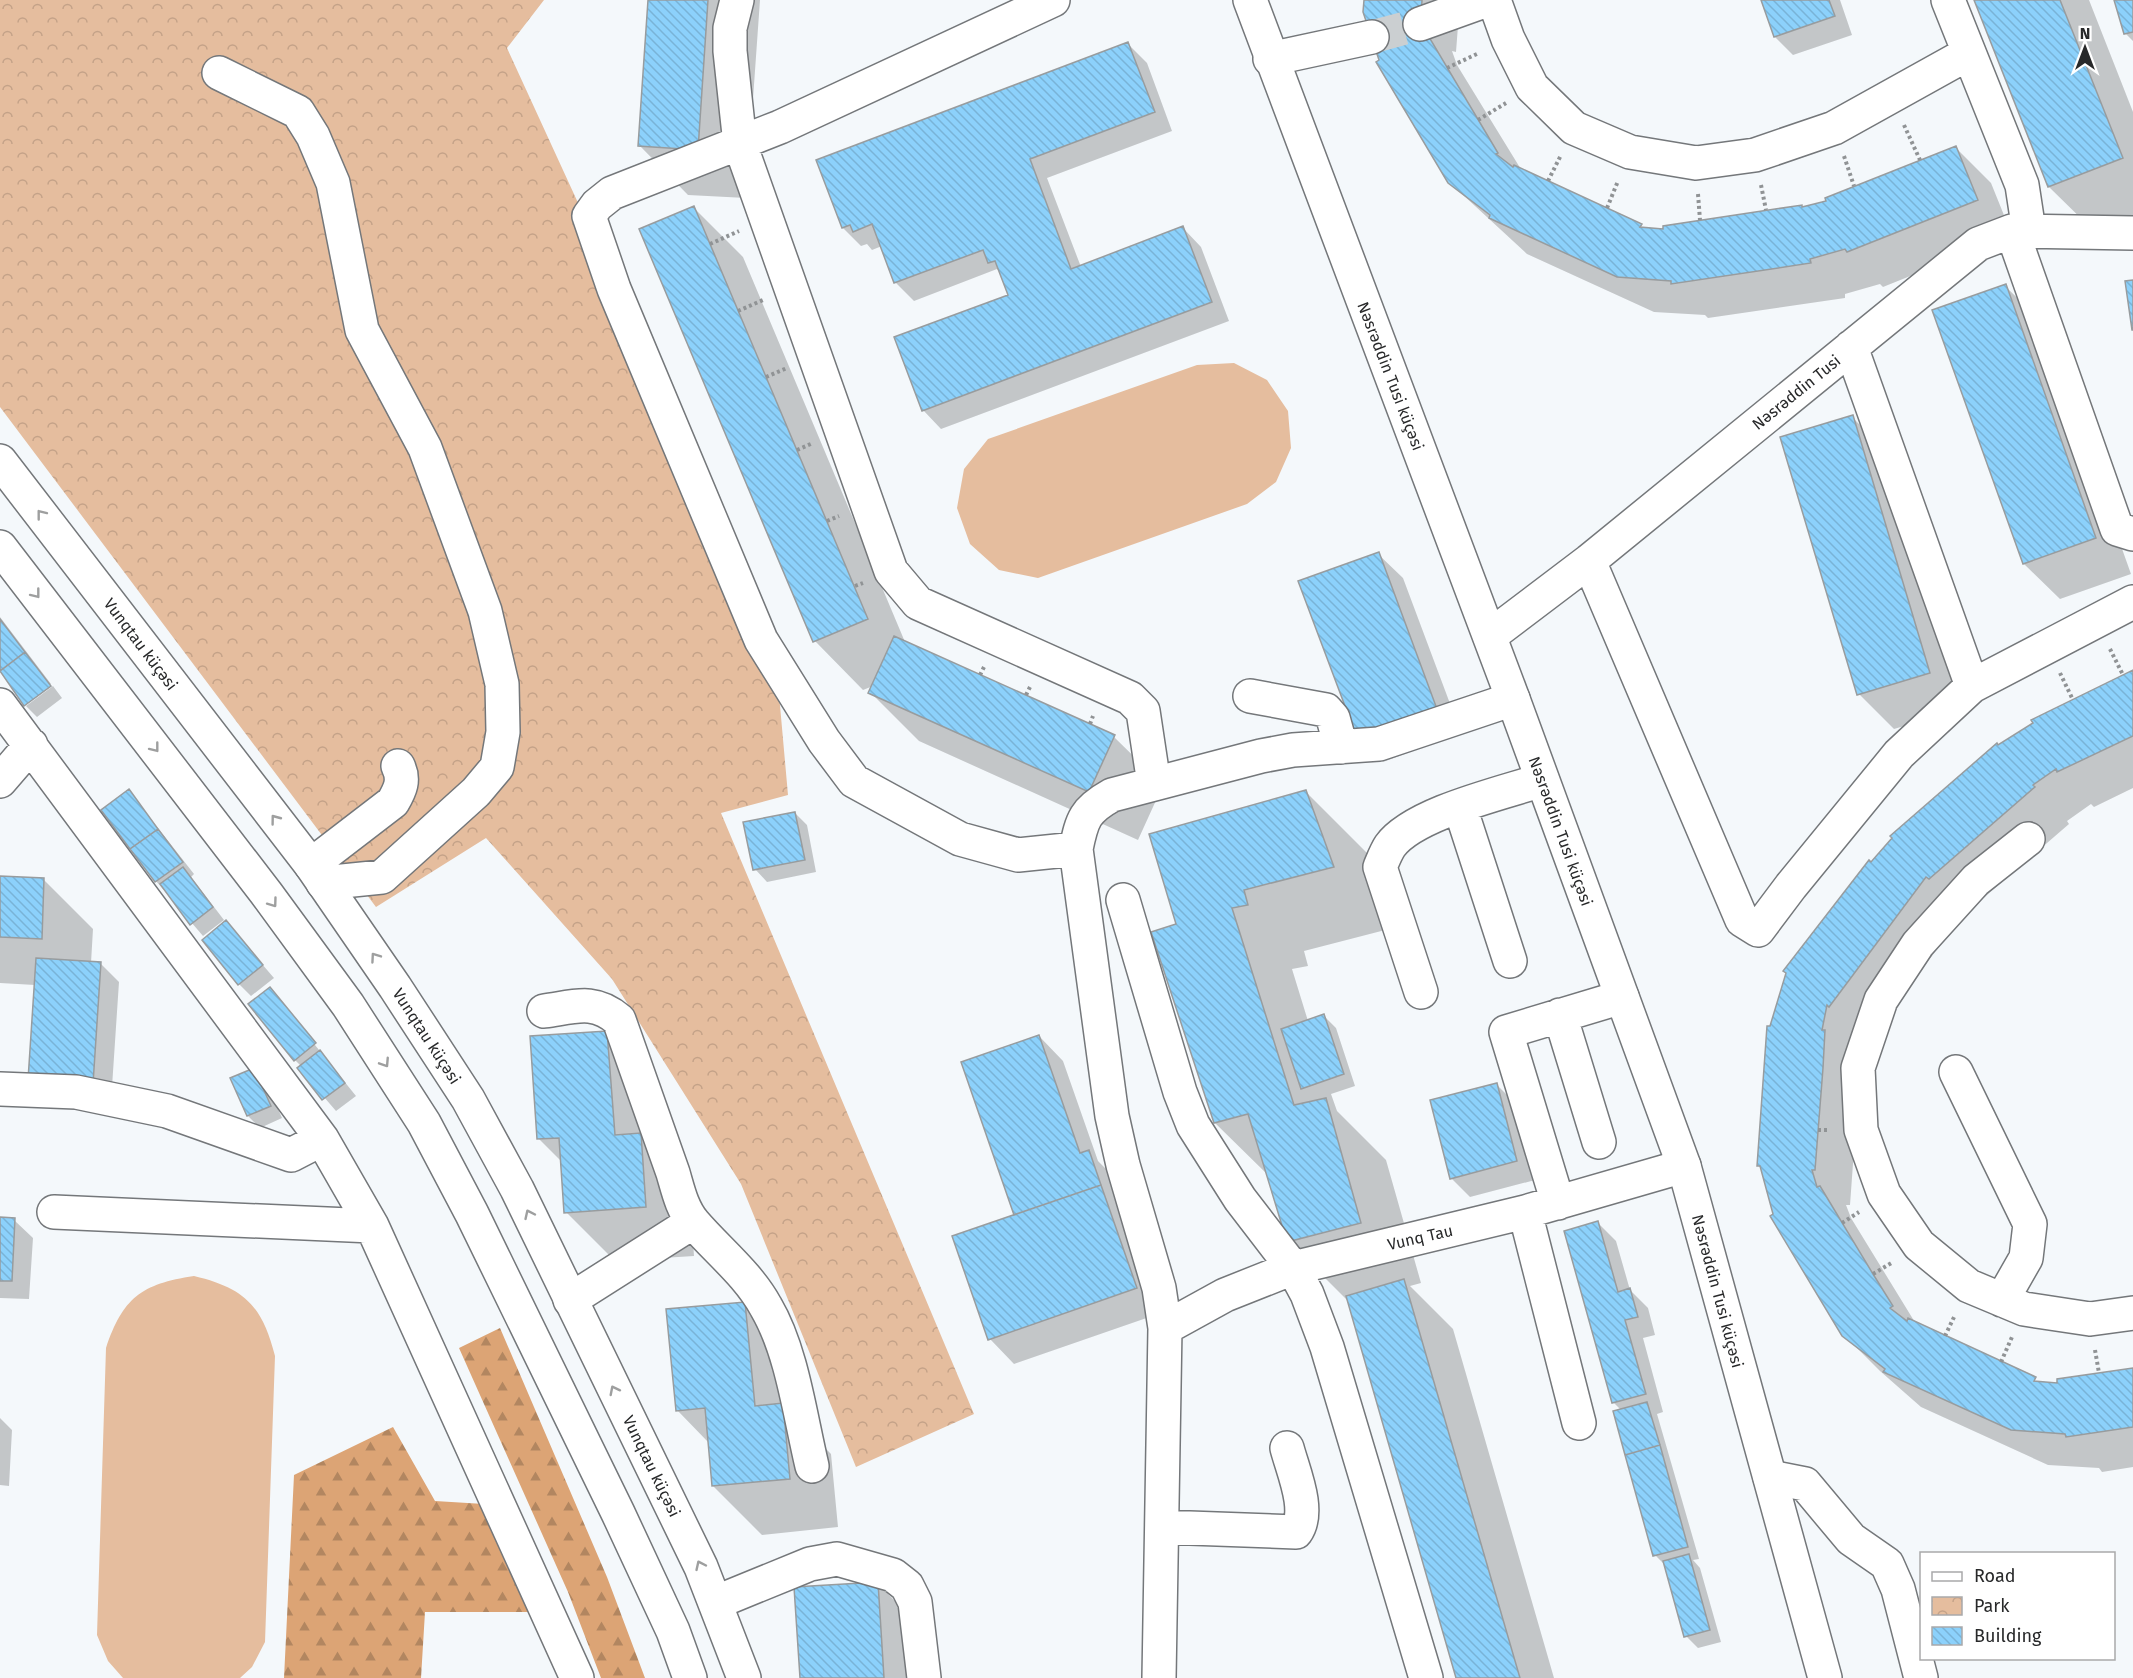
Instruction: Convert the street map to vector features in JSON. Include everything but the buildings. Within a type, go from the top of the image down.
[{"type":"main road","points":[[737,0],[730,28],[730,51],[740,144],[891,571],[918,603],[1130,698],[1143,711],[1154,784]]},
{"type":"main road","points":[[1053,0],[740,144],[612,193],[597,205],[589,216],[614,289],[761,640],[824,741],[854,781],[960,839],[1018,855],[1076,849]]},
{"type":"main road","name":"Nəsrəddin Tusi küçəsi","points":[[1250,0],[1270,59],[1490,636],[1684,1167],[1825,1678]]},
{"type":"main road","points":[[1420,24],[1487,0]]},
{"type":"main road","points":[[1494,0],[1508,39],[1532,87],[1574,128],[1630,152],[1695,163],[1755,155],[1834,128],[1969,52]]},
{"type":"main road","points":[[1948,0],[2022,185],[2021,231],[2117,529],[2133,534]]},
{"type":"main road","points":[[1270,59],[1372,37]]},
{"type":"main road","points":[[219,73],[298,112],[313,136],[333,183],[362,330],[425,448],[485,610],[502,684],[503,732],[497,767],[476,792],[382,877],[317,874]]},
{"type":"main road","name":"Nəsrəddin Tusi","points":[[1490,636],[1589,561],[1978,244],[2021,231],[2133,233]]},
{"type":"main road","points":[[1851,347],[1972,686]]},
{"type":"main road","name":"Vunqtau küçəsi","points":[[0,461],[317,874],[468,1099],[517,1189],[717,1602],[744,1678]]},
{"type":"main road","points":[[0,547],[266,893],[348,1005],[424,1123],[472,1214],[618,1513],[673,1631],[690,1678]]},
{"type":"main road","points":[[1589,561],[1742,920],[1758,930],[1899,754],[1972,686],[2133,602]]},
{"type":"main road","points":[[1250,696],[1326,710],[1333,718],[1341,747]]},
{"type":"main road","points":[[1159,1678],[1165,1328],[1159,1288],[1123,1166],[1112,1116],[1076,849],[1081,824],[1092,806],[1112,795],[1261,756],[1379,744],[1513,699]]},
{"type":"main road","points":[[0,705],[322,1139],[372,1226],[577,1678]]},
{"type":"main road","points":[[0,781],[31,745]]},
{"type":"main road","points":[[317,874],[393,802],[401,788],[402,773],[398,766]]},
{"type":"main road","points":[[1421,992],[1380,867],[1391,845],[1415,825],[1460,807],[1542,780]]},
{"type":"main road","points":[[1460,807],[1510,962]]},
{"type":"main road","points":[[2028,839],[1976,880],[1918,944],[1881,1000],[1858,1068],[1861,1130],[1884,1194],[1919,1245],[1968,1286],[2024,1309],[2090,1319],[2133,1313]]},
{"type":"main road","points":[[1124,900],[1180,1092],[1193,1125],[1240,1199],[1293,1268],[1308,1294],[1327,1347],[1426,1678]]},
{"type":"main road","points":[[1558,1203],[1506,1032],[1622,997]]},
{"type":"main road","points":[[544,1011],[589,1006],[605,1008],[619,1020],[680,1199],[693,1222],[731,1260],[766,1307],[784,1352],[813,1466]]},
{"type":"main road","points":[[1560,1015],[1599,1142]]},
{"type":"main road","points":[[1956,1072],[2030,1224],[2026,1258],[2002,1300]]},
{"type":"main road","points":[[0,1089],[76,1092],[167,1111],[291,1155],[322,1139]]},
{"type":"main road","name":"Vunq Tau","points":[[1165,1328],[1226,1295],[1293,1268],[1525,1212],[1684,1167]]},
{"type":"main road","points":[[54,1212],[372,1226]]},
{"type":"main road","points":[[1525,1212],[1579,1423]]},
{"type":"main road","points":[[570,1300],[693,1222]]},
{"type":"main road","points":[[1162,1527],[1296,1532],[1301,1526],[1302,1510],[1287,1448]]},
{"type":"main road","points":[[1770,1477],[1805,1484],[1851,1539],[1887,1564],[1898,1589],[1921,1678]]},
{"type":"main road","points":[[717,1602],[810,1564],[837,1559],[893,1575],[907,1586],[915,1602],[924,1678]]},
{"type":"path","points":[[1891,96],[1920,160]]},
{"type":"green space","points":[[0,0],[544,0],[507,48],[579,205],[778,683],[788,795],[721,813],[974,1414],[856,1467],[741,1184],[612,979],[486,838],[376,907],[0,407]]},
{"type":"green space","points":[[1234,363],[1267,380],[1288,411],[1291,448],[1276,482],[1247,504],[1038,578],[999,570],[970,544],[957,508],[964,469],[988,439],[1197,365]]},
{"type":"green space","points":[[194,1276],[226,1286],[248,1301],[264,1324],[275,1356],[265,1642],[252,1667],[240,1678],[123,1678],[108,1661],[97,1635],[106,1348],[119,1317],[137,1296],[160,1284]]},
{"type":"green space","points":[[500,1328],[607,1577],[645,1678],[601,1678],[568,1592],[459,1348]]},
{"type":"green space","points":[[393,1427],[435,1501],[484,1504],[536,1612],[425,1612],[421,1678],[284,1678],[294,1475]]},
{"type":"tunnel","points":[[1372,37],[1420,24]]}]
